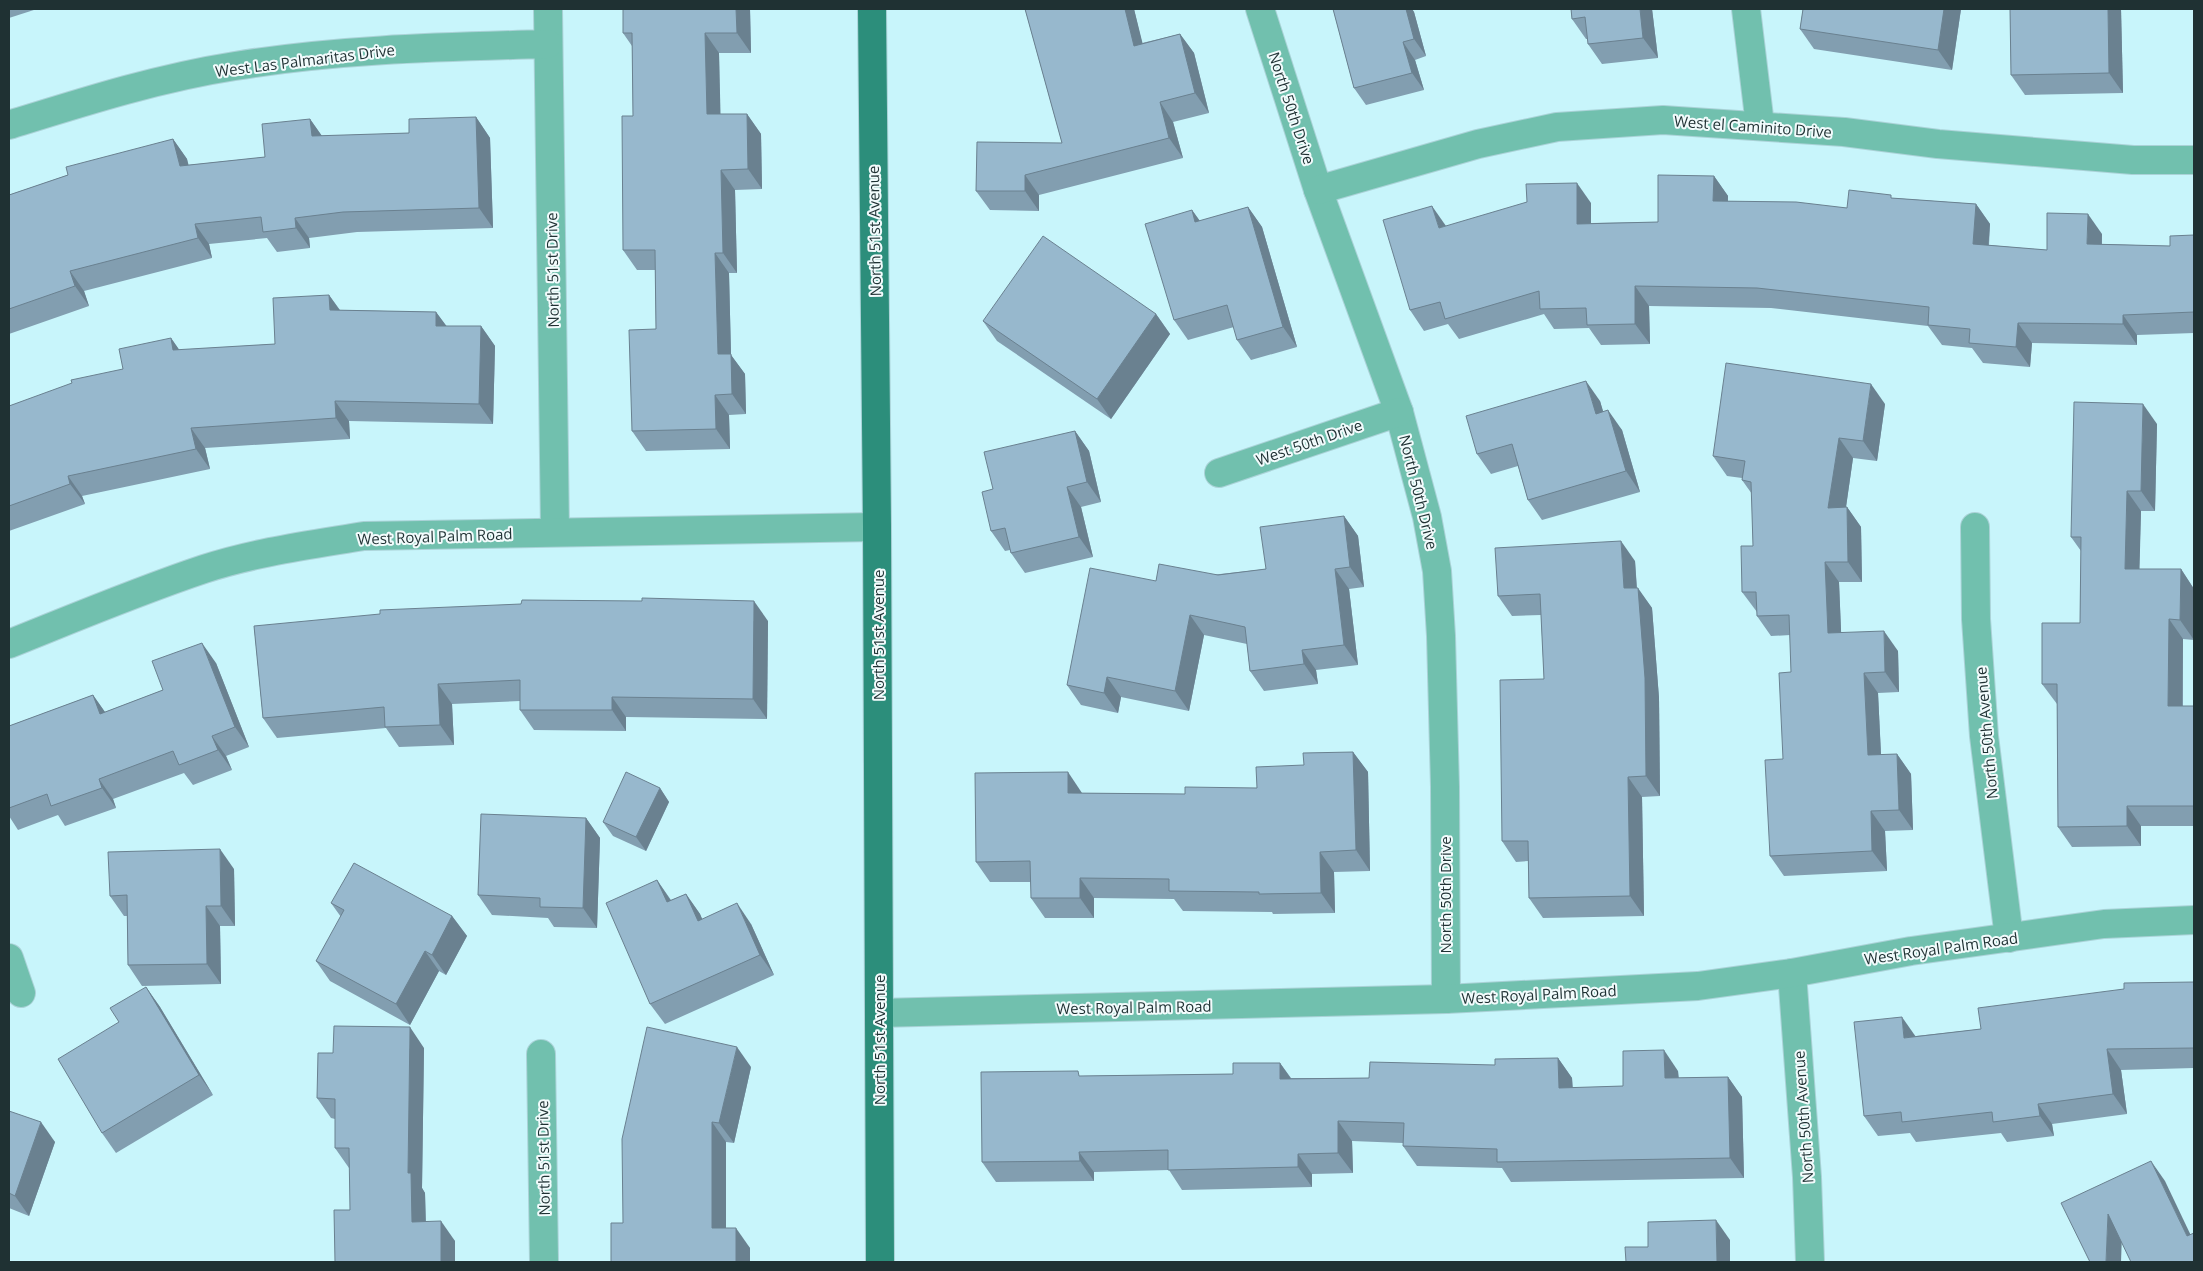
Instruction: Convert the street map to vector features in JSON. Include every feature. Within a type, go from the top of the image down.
[{"type":"main road","name":"North 51st Avenue","points":[[872,9],[878,527],[880,1262]]},
{"type":"street","name":"North 51st Drive","points":[[548,9],[555,532]]},
{"type":"street","name":"North 50th Drive","points":[[1260,9],[1318,190],[1399,412],[1428,517],[1437,572],[1444,717],[1446,999]]},
{"type":"street","points":[[1746,9],[1760,125]]},
{"type":"street","name":"West Las Palmaritas Drive","points":[[9,125],[82,102],[235,66],[380,49],[548,44]]},
{"type":"street","name":"West el Caminito Drive","points":[[1318,190],[1478,144],[1557,127],[1663,120],[1844,132],[1948,145],[2133,160],[2194,160]]},
{"type":"street","name":"West 50th Drive","points":[[1219,473],[1399,412]]},
{"type":"street","name":"West Royal Palm Road","points":[[9,644],[141,592],[206,569],[282,549],[364,536],[878,527]]},
{"type":"street","name":"North 50th Avenue","points":[[1975,527],[1976,619],[1984,736],[2009,938]]},
{"type":"street","name":"West Royal Palm Road","points":[[879,1013],[1446,999],[1698,986],[1792,973],[1911,951],[2104,924],[2194,920]]},
{"type":"street","points":[[9,958],[21,993]]},
{"type":"street","name":"North 50th Avenue","points":[[1792,973],[1807,1177],[1810,1262]]},
{"type":"street","name":"North 51st Drive","points":[[542,1054],[544,1262]]},
{"type":"building","points":[[623,9],[736,9],[737,33],[705,33],[707,114],[747,114],[748,169],[721,170],[723,253],[715,253],[718,354],[731,354],[732,394],[715,395],[716,429],[632,431],[629,330],[656,329],[655,250],[623,250],[622,116],[633,116],[632,33],[623,33]]},
{"type":"building","points":[[1025,9],[1125,9],[1134,46],[1180,34],[1195,93],[1160,102],[1169,138],[1025,175],[1025,191],[976,191],[977,142],[1062,143]]},
{"type":"building","points":[[1333,9],[1406,9],[1414,39],[1403,42],[1412,73],[1354,88]]},
{"type":"building","points":[[1571,9],[1640,9],[1643,38],[1588,44],[1585,17],[1572,19]]},
{"type":"building","points":[[1803,9],[1944,9],[1938,50],[1800,29]]},
{"type":"building","points":[[2010,9],[2108,9],[2109,73],[2011,75]]},
{"type":"building","points":[[476,117],[479,208],[343,212],[295,218],[296,228],[263,232],[261,217],[195,224],[198,238],[70,271],[75,286],[9,309],[9,195],[68,175],[66,167],[173,139],[180,166],[265,157],[262,124],[310,119],[312,136],[409,133],[409,119]]},
{"type":"building","points":[[1658,175],[1714,176],[1713,201],[1796,202],[1847,208],[1849,190],[1891,195],[1891,198],[1976,204],[1973,244],[2047,250],[2047,213],[2088,214],[2087,244],[2170,246],[2170,236],[2194,235],[2194,312],[2123,315],[2123,324],[2018,323],[2016,347],[1969,343],[1970,329],[1928,325],[1929,307],[1757,288],[1635,286],[1635,324],[1587,325],[1586,308],[1540,309],[1539,291],[1445,319],[1440,302],[1410,310],[1383,220],[1432,206],[1439,228],[1527,202],[1526,184],[1577,183],[1577,224],[1658,222]]},
{"type":"building","points":[[1248,207],[1283,327],[1237,340],[1227,305],[1174,320],[1145,224],[1192,210],[1195,222]]},
{"type":"building","points":[[1043,236],[1156,314],[1097,399],[983,321]]},
{"type":"building","points":[[329,295],[330,310],[436,312],[436,326],[481,326],[479,404],[335,401],[336,418],[191,428],[196,449],[68,476],[70,484],[9,506],[9,406],[72,383],[71,380],[123,369],[119,349],[171,338],[173,350],[275,344],[273,298]]},
{"type":"building","points":[[1726,363],[1871,384],[1863,441],[1839,438],[1828,508],[1847,507],[1848,562],[1825,562],[1828,633],[1884,631],[1885,672],[1864,673],[1868,755],[1897,754],[1899,810],[1871,811],[1872,851],[1770,856],[1765,760],[1783,759],[1779,673],[1791,672],[1789,615],[1757,616],[1756,592],[1742,592],[1741,546],[1753,546],[1751,482],[1742,480],[1745,461],[1713,456]]},
{"type":"building","points":[[1586,381],[1596,414],[1608,410],[1626,471],[1528,500],[1512,444],[1477,454],[1466,416]]},
{"type":"building","points":[[2074,402],[2143,404],[2141,491],[2127,491],[2125,569],[2181,569],[2180,620],[2169,619],[2168,706],[2194,706],[2194,806],[2127,806],[2127,826],[2058,827],[2057,684],[2042,684],[2042,623],[2080,623],[2081,537],[2071,537]]},
{"type":"building","points":[[1075,431],[1087,482],[1067,487],[1079,537],[1011,553],[1005,528],[991,531],[982,492],[993,489],[984,452]]},
{"type":"building","points":[[1344,516],[1350,567],[1335,569],[1344,645],[1302,650],[1304,664],[1250,671],[1245,627],[1190,615],[1175,691],[1107,677],[1104,693],[1067,685],[1090,568],[1156,581],[1159,564],[1218,575],[1266,569],[1260,527]]},
{"type":"building","points":[[1621,541],[1624,588],[1638,588],[1645,678],[1646,776],[1628,777],[1630,896],[1529,898],[1528,841],[1502,841],[1500,680],[1544,679],[1540,594],[1498,596],[1495,548]]},
{"type":"building","points":[[642,598],[754,601],[753,699],[612,697],[612,710],[520,710],[520,680],[438,684],[440,725],[385,727],[384,707],[263,718],[254,626],[380,614],[380,610],[521,604],[522,600],[642,601]]},
{"type":"building","points":[[202,643],[235,727],[212,736],[218,750],[179,765],[173,751],[99,779],[102,788],[51,806],[47,794],[9,808],[9,726],[93,695],[100,714],[163,690],[152,661]]},
{"type":"building","points":[[1353,752],[1356,850],[1320,852],[1321,893],[1259,894],[1259,892],[1169,891],[1169,879],[1080,878],[1080,898],[1031,898],[1030,861],[976,862],[975,773],[1068,772],[1068,793],[1185,794],[1185,787],[1257,788],[1256,767],[1304,765],[1303,753]]},
{"type":"building","points":[[626,772],[660,788],[636,837],[603,822]]},
{"type":"building","points":[[481,814],[586,818],[583,908],[540,907],[540,898],[478,895]]},
{"type":"building","points":[[220,849],[221,906],[206,906],[207,964],[128,965],[127,895],[110,896],[108,852]]},
{"type":"building","points":[[354,863],[452,916],[432,955],[425,951],[396,1004],[316,961],[344,910],[331,903]]},
{"type":"building","points":[[657,880],[667,902],[686,894],[698,921],[737,903],[760,955],[650,1004],[606,903]]},
{"type":"building","points":[[2194,982],[2194,1048],[2107,1049],[2113,1094],[2038,1104],[2040,1116],[1993,1122],[1992,1112],[1902,1122],[1901,1112],[1864,1116],[1854,1022],[1902,1017],[1904,1038],[1981,1029],[1978,1008],[2124,989],[2124,983]]},
{"type":"building","points":[[146,987],[199,1075],[102,1133],[58,1059],[119,1022],[110,1008]]},
{"type":"building","points":[[334,1026],[410,1027],[408,1173],[411,1173],[412,1222],[441,1221],[441,1262],[335,1262],[334,1210],[350,1210],[349,1148],[335,1148],[335,1099],[317,1098],[318,1053],[333,1053]]},
{"type":"building","points":[[647,1027],[737,1047],[719,1123],[712,1122],[712,1228],[736,1228],[736,1262],[611,1262],[611,1223],[623,1223],[622,1139]]},
{"type":"building","points":[[1664,1050],[1665,1078],[1728,1077],[1730,1158],[1497,1162],[1497,1149],[1403,1146],[1404,1123],[1338,1121],[1338,1153],[1298,1154],[1298,1167],[1168,1170],[1168,1150],[1079,1152],[1080,1161],[982,1162],[981,1072],[1078,1071],[1079,1076],[1233,1074],[1233,1063],[1280,1063],[1280,1079],[1369,1078],[1370,1062],[1495,1065],[1495,1059],[1558,1058],[1559,1088],[1623,1086],[1623,1051]]},
{"type":"building","points":[[9,1111],[41,1122],[15,1196],[9,1193]]},
{"type":"building","points":[[2151,1161],[2187,1236],[2194,1233],[2194,1262],[2131,1262],[2108,1214],[2106,1262],[2090,1262],[2061,1203]]},
{"type":"building","points":[[1716,1220],[1717,1262],[1626,1262],[1625,1247],[1648,1247],[1648,1222]]}]
